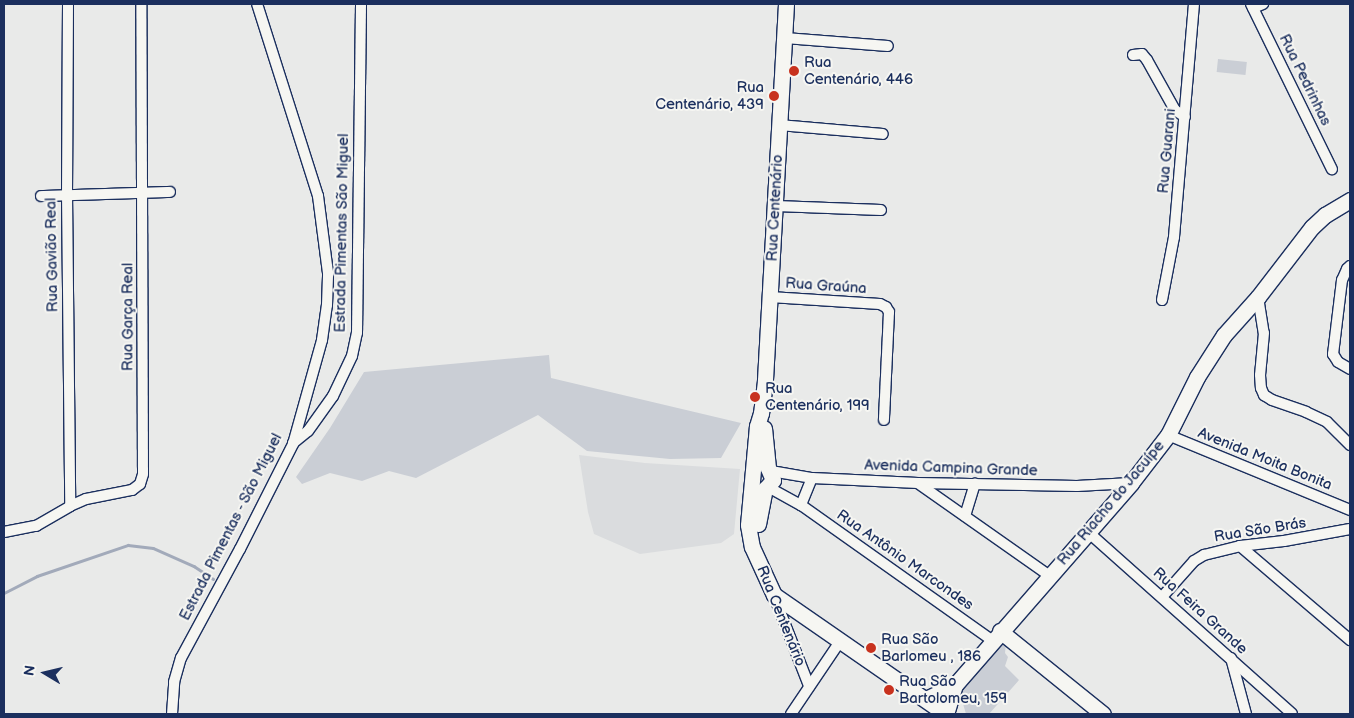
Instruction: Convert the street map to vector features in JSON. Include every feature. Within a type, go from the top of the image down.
[{"type":"street","name":"Rua Gavião Real","points":[[68,4],[67,194],[70,506]]},
{"type":"street","name":"Rua Garça Real","points":[[4,532],[14,532],[36,526],[86,499],[132,490],[140,484],[142,474],[143,194],[141,4]]},
{"type":"street","name":"Estrada Pimentas - São Miguel","points":[[172,714],[174,682],[181,658],[240,549],[292,444],[322,340],[327,305],[328,273],[318,196],[257,4]]},
{"type":"street","name":"Estrada Pimentas São Miguel","points":[[292,444],[308,431],[333,396],[352,356],[357,333],[361,4]]},
{"type":"street","name":"Rua Centenário","points":[[786,4],[765,381],[761,413],[756,426],[748,525],[752,547],[774,595],[809,686]]},
{"type":"street","name":"Rua Guarani","points":[[1162,300],[1174,237],[1186,117],[1194,4]]},
{"type":"street","name":"Rua Pedrinhas","points":[[1256,5],[1332,169]]},
{"type":"street","points":[[785,38],[888,46]]},
{"type":"street","points":[[1133,55],[1142,54],[1175,110],[1186,117]]},
{"type":"street","points":[[779,125],[883,134]]},
{"type":"street","points":[[41,196],[170,192]]},
{"type":"street","name":"Rua Riacho do Jacuípe","points":[[946,714],[955,685],[996,635],[1131,483],[1168,435],[1211,354],[1224,335],[1258,297],[1312,227],[1325,214],[1350,200]]},
{"type":"street","points":[[776,206],[881,210]]},
{"type":"street","points":[[1348,267],[1342,280],[1333,354],[1338,362],[1350,369]]},
{"type":"street","name":"Rua Graúna","points":[[770,297],[880,304],[886,307],[889,312],[884,420]]},
{"type":"street","points":[[1258,297],[1264,326],[1260,376],[1264,395],[1327,422],[1350,445]]},
{"type":"street","name":"Rua Centenário","points":[[752,547],[766,488],[773,480],[761,413]]},
{"type":"street","name":"Avenida Moita Bonita","points":[[1168,435],[1350,510]]},
{"type":"street","points":[[766,488],[756,487],[752,476],[760,467],[770,470]]},
{"type":"street","name":"Avenida Campina Grande","points":[[770,470],[812,478],[918,483],[1100,486],[1131,483]]},
{"type":"street","points":[[801,505],[812,478]]},
{"type":"street","points":[[918,483],[1050,576]]},
{"type":"street","points":[[965,516],[975,484]]},
{"type":"street","name":"Rua Antônio Marcondes","points":[[766,488],[801,505],[996,635]]},
{"type":"street","name":"Rua São Brás","points":[[1162,597],[1194,561],[1204,555],[1240,546],[1293,540],[1350,529]]},
{"type":"street","name":"Rua Feira Grande","points":[[1088,532],[1292,714]]},
{"type":"street","points":[[1240,546],[1350,640]]},
{"type":"street","points":[[774,595],[946,714]]},
{"type":"street","points":[[996,635],[1103,714]]},
{"type":"street","points":[[791,714],[841,640]]},
{"type":"street","points":[[1231,658],[1246,714]]},
{"type":"street","name":"Rua Riacho do Jacuípe","points":[[926,699],[955,685]]},
{"type":"shaded area","points":[[1218,59],[1247,62],[1245,75],[1217,72]]},
{"type":"shaded area","points":[[549,355],[551,378],[741,423],[721,458],[670,459],[587,451],[538,415],[416,478],[389,471],[362,481],[330,473],[302,484],[296,477],[330,428],[364,372]]},
{"type":"shaded area","points":[[579,455],[645,463],[740,469],[734,534],[721,543],[640,554],[594,534],[588,512]]},
{"type":"shaded area","points":[[1002,641],[1006,643],[1005,653],[1008,657],[1005,666],[1019,680],[989,714],[966,714],[961,697],[962,685]]},
{"type":"waterway","points":[[4,593],[37,576],[128,545],[153,548],[194,566],[213,579]]},
{"type":"place","name":"Rua Centenário, 446","points":[[794,71]]},
{"type":"place","name":"Rua Centenário, 439","points":[[774,96]]},
{"type":"place","name":"Rua Centenário, 199","points":[[755,397]]},
{"type":"place","name":"Rua São Barlomeu , 186","points":[[871,648]]},
{"type":"place","name":"Rua São Bartolomeu, 159","points":[[889,690]]}]
